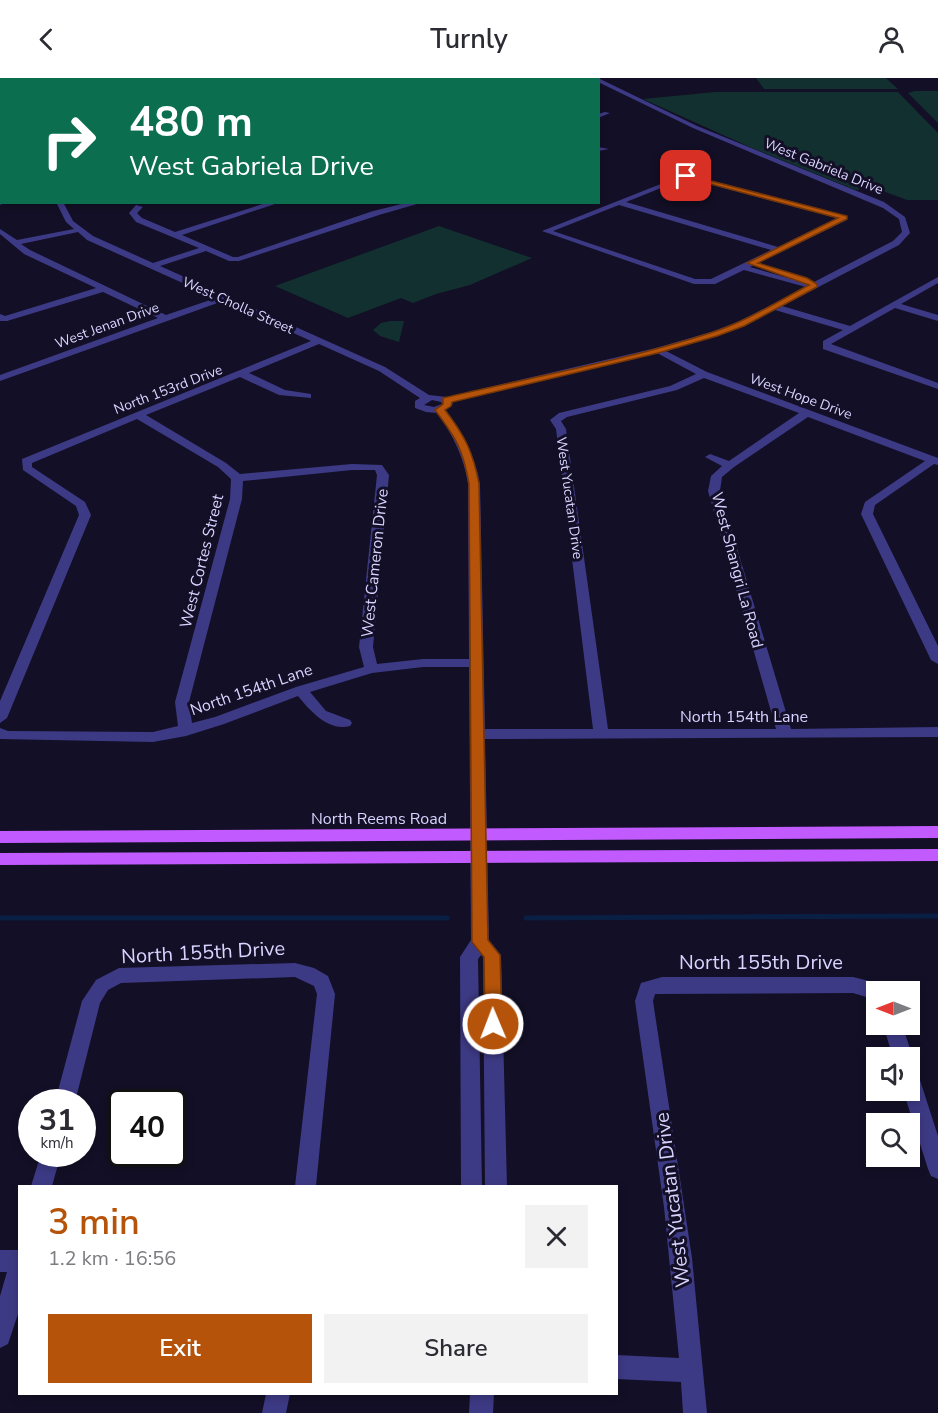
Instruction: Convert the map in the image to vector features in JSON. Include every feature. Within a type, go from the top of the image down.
[{"type":"main road","name":"North Reems Road","points":[[0,837],[938,832]]},
{"type":"main road","points":[[0,859],[938,855]]},
{"type":"street","name":"West Gabriela Drive","points":[[443,405],[721,332],[774,307],[901,239],[906,232],[904,221],[896,212],[881,204],[695,127],[600,80]]},
{"type":"street","points":[[600,116],[607,114]]},
{"type":"street","points":[[686,176],[844,218],[747,265],[706,282],[546,231],[617,202],[686,176]]},
{"type":"street","points":[[617,202],[779,250]]},
{"type":"street","name":"West Cholla Street","points":[[60,204],[70,222],[90,238],[382,369],[427,398],[420,401],[422,408],[443,405]]},
{"type":"street","points":[[174,236],[272,204]]},
{"type":"street","points":[[381,204],[393,209]]},
{"type":"street","points":[[139,207],[133,213],[139,220],[232,259],[239,259],[413,204]]},
{"type":"street","points":[[13,243],[79,230]]},
{"type":"street","points":[[0,231],[4,232],[13,243],[164,318]]},
{"type":"street","points":[[152,266],[206,248]]},
{"type":"street","points":[[747,265],[797,283],[815,285]]},
{"type":"street","points":[[938,280],[826,343],[826,347],[938,386]]},
{"type":"street","points":[[2,318],[103,289]]},
{"type":"street","name":"West Jenan Drive","points":[[0,378],[223,298]]},
{"type":"street","points":[[896,305],[938,318]]},
{"type":"street","points":[[774,307],[784,313],[848,331]]},
{"type":"street","name":"North 153rd Drive","points":[[0,718],[85,514],[81,504],[27,468],[26,460],[319,341]]},
{"type":"street","name":"West Hope Drive","points":[[658,350],[704,374],[935,461]]},
{"type":"street","points":[[242,374],[283,393],[307,396]]},
{"type":"street","name":"West Yucatan Drive","points":[[601,733],[561,429],[555,420],[563,415],[684,385],[704,374]]},
{"type":"street","points":[[443,405],[459,435],[473,471],[480,942],[469,957],[471,1185]]},
{"type":"street","name":"West Shangri La Road","points":[[785,735],[714,491],[717,476],[730,465],[807,413]]},
{"type":"street","name":"West Cortes Street","points":[[138,415],[222,465],[237,478],[236,500],[182,702],[186,731]]},
{"type":"street","points":[[710,457],[730,465]]},
{"type":"street","points":[[935,461],[869,504],[867,514],[938,660]]},
{"type":"street","name":"West Cameron Drive","points":[[237,478],[378,467],[383,475],[366,647],[371,669]]},
{"type":"street","name":"North 154th Lane","points":[[0,733],[6,736],[153,737],[219,722],[302,690],[371,669],[423,663],[477,663]]},
{"type":"street","points":[[302,690],[321,714],[345,723]]},
{"type":"street","name":"North 154th Lane","points":[[478,734],[785,735],[938,732]]},
{"type":"street","points":[[480,942],[492,955],[496,1185]]},
{"type":"street","name":"North 155th Drive","points":[[68,1089],[91,1001],[102,985],[119,976],[295,970],[308,973],[322,981],[326,994],[306,1185]]},
{"type":"street","name":"North 155th Drive","points":[[648,988],[662,985],[853,985],[866,989]]},
{"type":"street","name":"West Yucatan Drive","points":[[648,988],[644,1001],[667,1140],[693,1371],[695,1413]]},
{"type":"street","points":[[917,1101],[938,1169]]},
{"type":"street","points":[[42,1185],[47,1167]]},
{"type":"street","points":[[0,1261],[18,1261]]},
{"type":"street","points":[[0,1336],[18,1273]]},
{"type":"street","points":[[618,1367],[693,1371]]},
{"type":"street","points":[[274,1413],[278,1395]]},
{"type":"street","points":[[481,1413],[482,1395]]},
{"type":"green space","points":[[756,78],[886,78],[898,89],[764,89]]},
{"type":"green space","points":[[938,91],[938,123],[908,93]]},
{"type":"green space","points":[[715,92],[898,92],[938,133],[938,200],[907,200],[872,187],[856,190],[752,148],[643,99]]},
{"type":"green space","points":[[439,226],[532,258],[470,285],[413,303],[401,298],[348,318],[275,286]]},
{"type":"green space","points":[[404,321],[399,342],[380,336],[373,330],[381,323]]},
{"type":"waterway","points":[[526,918],[938,916]]},
{"type":"waterway","points":[[0,918],[447,918]]},
{"type":"route","points":[[493,1024],[492,955],[480,942],[473,471],[459,435],[440,410],[447,406],[446,400],[691,342],[741,324],[815,285],[805,279],[751,263],[844,218],[686,176]]}]
